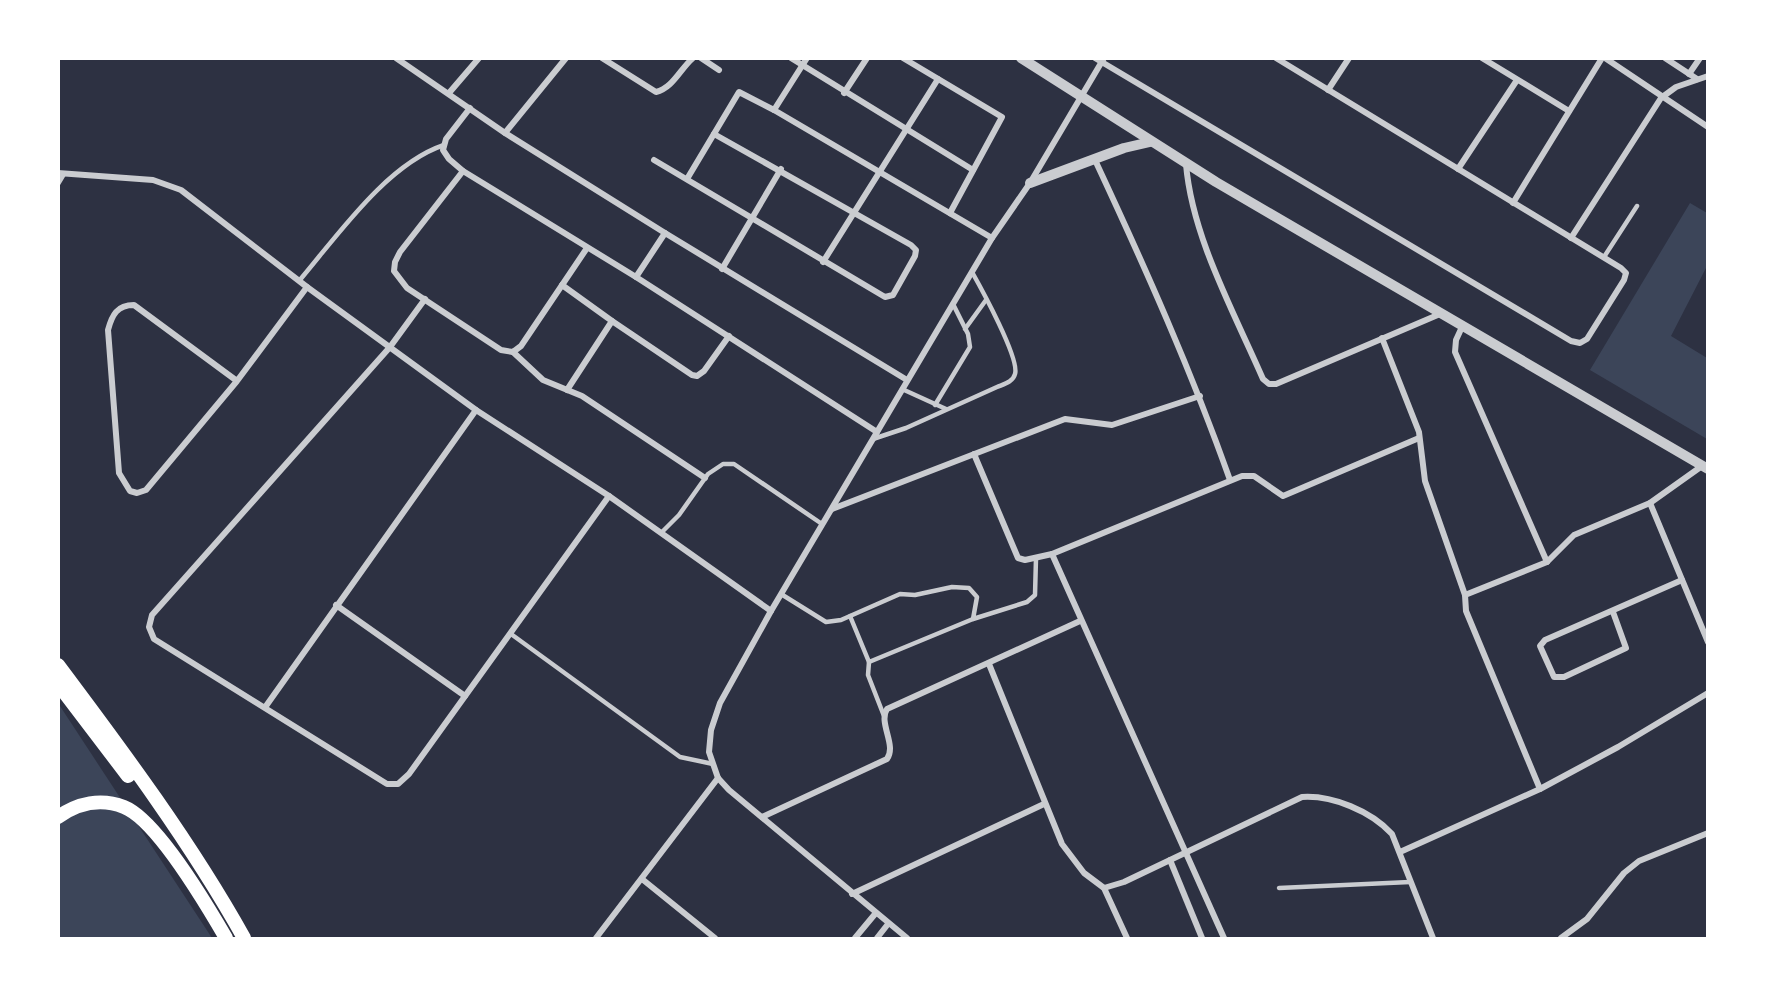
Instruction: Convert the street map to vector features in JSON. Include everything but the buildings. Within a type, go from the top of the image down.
[{"type":"highway","points":[[58,665],[110,734],[183,842],[244,939]]},
{"type":"highway","points":[[58,684],[136,787],[183,842]]},
{"type":"highway","points":[[58,817],[80,805],[91,802],[126,808],[162,844],[197,891],[226,939]]},
{"type":"street","points":[[396,58],[505,133],[722,269],[907,380]]},
{"type":"street","points":[[450,93],[479,58]]},
{"type":"street","points":[[505,133],[566,58]]},
{"type":"street","points":[[602,58],[656,92],[663,90],[672,82],[693,58]]},
{"type":"street","points":[[701,58],[719,70]]},
{"type":"street","points":[[791,58],[844,93],[973,170]]},
{"type":"street","points":[[774,110],[807,58]]},
{"type":"street","points":[[844,93],[867,58]]},
{"type":"street","points":[[903,58],[1002,117],[950,213]]},
{"type":"street","points":[[1021,58],[1082,95],[1186,164],[1705,467],[1650,503],[1574,535],[1546,562],[1465,595]]},
{"type":"street","points":[[907,939],[874,914],[717,778],[709,752],[711,730],[720,703],[771,611],[992,238],[1030,183],[1100,60],[1571,341],[1580,344],[1587,339],[1624,280],[1626,273],[1604,257],[1276,58]]},
{"type":"street","points":[[1328,90],[1349,58]]},
{"type":"street","points":[[1482,58],[1569,111]]},
{"type":"street","points":[[1513,203],[1603,58],[1707,127]]},
{"type":"street","points":[[1665,58],[1697,79]]},
{"type":"street","points":[[1689,74],[1700,58]]},
{"type":"street","points":[[1571,238],[1661,98],[1676,87],[1707,76]]},
{"type":"street","points":[[823,262],[938,79]]},
{"type":"street","points":[[1458,169],[1518,80]]},
{"type":"street","points":[[687,179],[739,92],[879,170],[992,238]]},
{"type":"street","points":[[470,108],[444,145],[445,155],[464,171],[636,277],[877,432]]},
{"type":"street","points":[[654,160],[823,262],[885,297],[893,295],[915,256],[916,250],[781,169],[714,134]]},
{"type":"street","points":[[1030,183],[1125,148],[1150,142]]},
{"type":"street","points":[[1095,160],[1164,309],[1200,396],[1230,480]]},
{"type":"street","points":[[1186,164],[1190,198],[1204,240],[1263,379],[1269,384],[1276,384],[1440,314]]},
{"type":"street","points":[[722,269],[781,169]]},
{"type":"street","points":[[464,171],[394,262],[394,271],[401,284],[501,350],[513,352],[533,374],[595,404],[705,478]]},
{"type":"street","points":[[61,173],[166,183],[181,190],[307,287],[476,410],[609,496],[771,611]]},
{"type":"street","points":[[636,277],[665,233]]},
{"type":"street","points":[[513,352],[521,346],[587,248]]},
{"type":"street","points":[[562,285],[692,375],[697,376],[704,371],[729,336]]},
{"type":"street","points":[[237,381],[134,305],[117,309],[112,316],[108,330],[119,474],[130,491],[137,493],[146,490],[237,381],[307,287]]},
{"type":"street","points":[[425,299],[390,347],[149,620],[150,634],[154,639],[393,786],[403,781],[609,496]]},
{"type":"street","points":[[567,390],[612,321]]},
{"type":"street","points":[[1462,327],[1456,340],[1455,352],[1546,562]]},
{"type":"street","points":[[1382,338],[1419,432],[1425,481],[1465,595],[1466,611],[1540,789]]},
{"type":"street","points":[[831,509],[1065,419],[1112,425],[1200,396]]},
{"type":"street","points":[[266,706],[476,410]]},
{"type":"street","points":[[974,454],[1018,558],[1025,560],[1052,554],[1249,474],[1283,496],[1419,438]]},
{"type":"street","points":[[1650,503],[1707,642]]},
{"type":"street","points":[[1052,554],[1224,939]]},
{"type":"street","points":[[1613,612],[1626,648],[1564,677],[1554,677],[1540,646],[1542,642],[1682,580]]},
{"type":"street","points":[[336,605],[465,696]]},
{"type":"street","points":[[762,817],[887,759],[890,750],[884,716],[887,709],[1080,621]]},
{"type":"street","points":[[989,664],[1044,804],[1068,854],[1084,873],[1104,888],[1128,939]]},
{"type":"street","points":[[1400,852],[1540,789],[1627,742],[1707,693]]},
{"type":"street","points":[[596,939],[717,778]]},
{"type":"street","points":[[1104,888],[1124,882],[1302,797],[1320,796],[1382,823],[1392,834],[1433,939]]},
{"type":"street","points":[[852,894],[1044,804]]},
{"type":"street","points":[[1561,939],[1587,920],[1624,873],[1639,861],[1707,833]]},
{"type":"street","points":[[1170,860],[1202,939]]},
{"type":"street","points":[[642,879],[715,939]]},
{"type":"street","points":[[855,939],[874,914]]},
{"type":"street","points":[[877,939],[888,924]]},
{"type":"lane","points":[[299,281],[396,172],[420,154],[444,145]]},
{"type":"lane","points":[[58,184],[61,173]]},
{"type":"lane","points":[[1604,257],[1637,206]]},
{"type":"lane","points":[[873,439],[906,428],[1011,381],[1015,375],[1016,367],[1009,346],[972,272]]},
{"type":"lane","points":[[965,329],[986,300]]},
{"type":"lane","points":[[935,405],[970,347],[965,329],[953,304]]},
{"type":"lane","points":[[902,389],[946,409]]},
{"type":"lane","points":[[661,533],[679,515],[705,478],[716,468],[734,464],[822,524]]},
{"type":"lane","points":[[869,662],[973,619],[1027,602],[1035,595],[1036,558]]},
{"type":"lane","points":[[781,594],[826,622],[850,616],[889,597],[915,595],[952,587],[969,588],[977,597],[973,619]]},
{"type":"lane","points":[[850,616],[869,662],[868,675],[884,716]]},
{"type":"lane","points":[[511,634],[680,756],[713,764]]},
{"type":"lane","points":[[1279,888],[1410,882]]},
{"type":"shaded area","points":[[1690,203],[1707,213],[1707,266],[1671,336],[1707,358],[1707,439],[1590,370]]},
{"type":"shaded area","points":[[58,703],[212,938],[59,938]]}]
